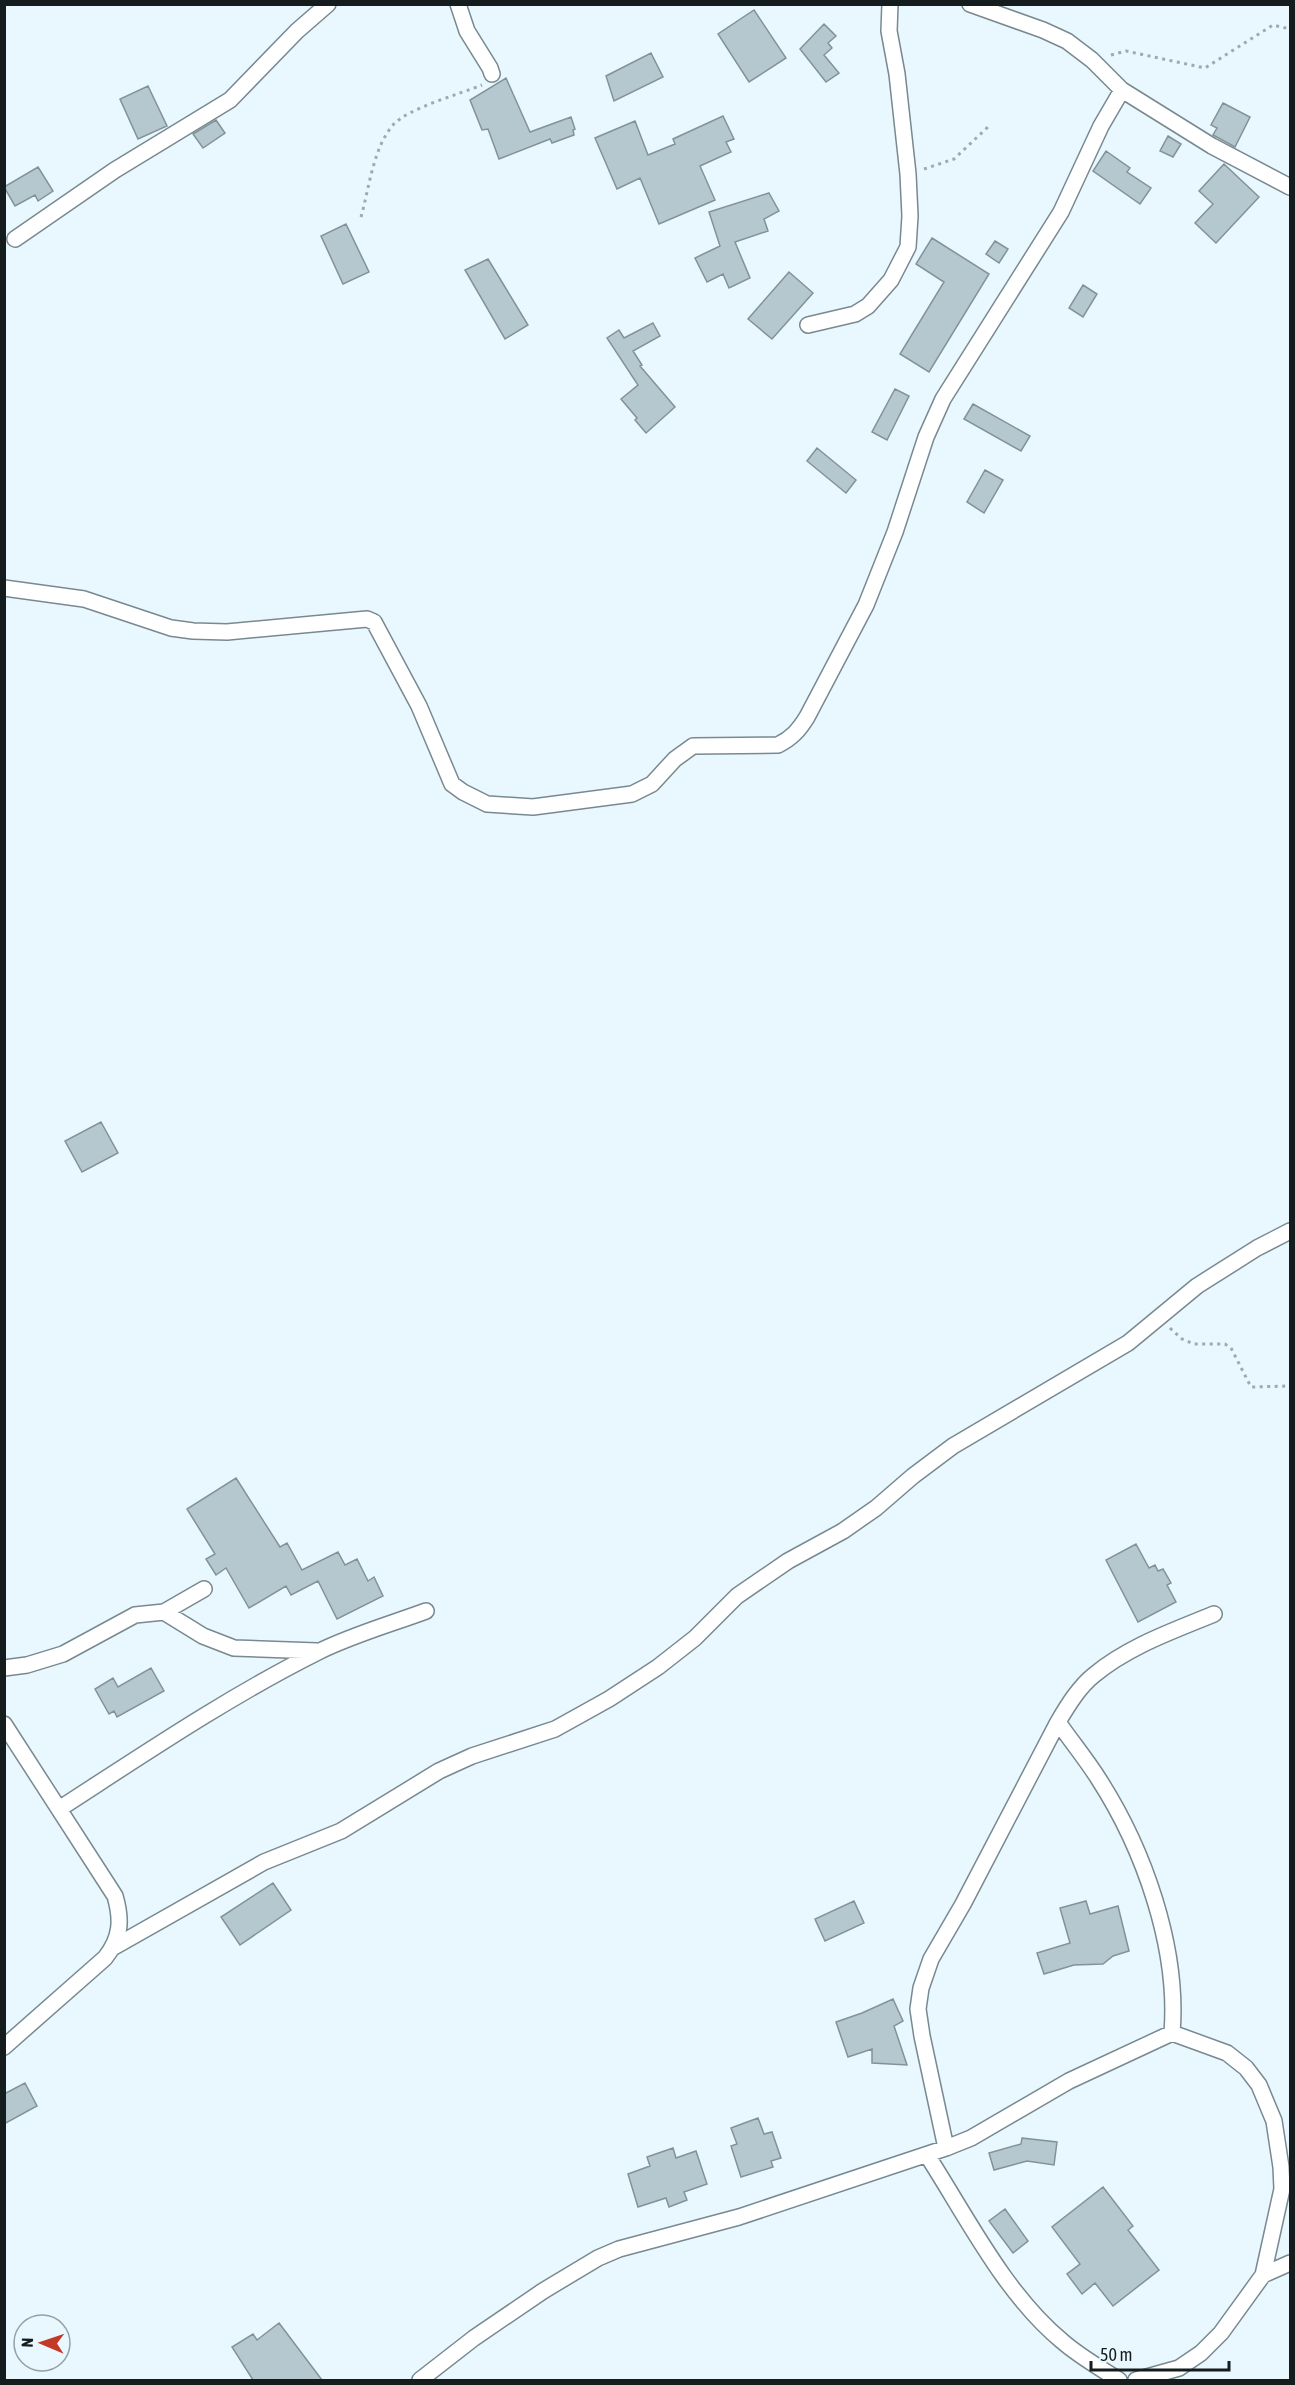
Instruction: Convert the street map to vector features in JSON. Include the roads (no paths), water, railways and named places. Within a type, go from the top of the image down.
[{"type":"street","points":[[15,239],[115,170],[230,100],[297,31],[328,4]]},
{"type":"street","points":[[458,4],[467,31],[492,74]]},
{"type":"street","points":[[808,325],[855,314],[868,306],[891,280],[908,247],[910,234],[908,174],[897,74],[889,31],[890,4]]},
{"type":"street","points":[[970,4],[1067,41],[1092,60],[1122,90],[1212,146],[1290,187]]},
{"type":"street","points":[[4,588],[84,599],[171,628],[193,631],[227,632],[367,619],[374,622],[419,706],[452,784],[487,804],[533,807],[632,794],[652,784],[675,759],[693,746],[778,745],[789,740],[807,717],[866,604],[895,531],[926,437],[943,399],[1061,212],[1101,126],[1122,90]]},
{"type":"street","points":[[114,1947],[264,1862],[341,1831],[439,1771],[472,1756],[555,1729],[609,1699],[667,1660],[694,1638],[737,1596],[788,1561],[843,1531],[876,1508],[953,1446],[1128,1343],[1160,1319],[1197,1286],[1257,1248],[1290,1231]]},
{"type":"street","points":[[4,1668],[27,1665],[63,1654],[135,1615],[164,1612],[204,1588]]},
{"type":"street","points":[[59,1809],[189,1725],[320,1651],[426,1611]]},
{"type":"street","points":[[164,1612],[203,1636],[234,1648],[320,1651]]},
{"type":"street","points":[[946,2148],[918,2009],[921,1988],[931,1959],[1073,1698],[1093,1676],[1117,1658],[1214,1614]]},
{"type":"street","points":[[1058,1722],[1099,1778],[1128,1831],[1148,1876],[1170,1967],[1174,2006],[1172,2033]]},
{"type":"street","points":[[4,1724],[9,1740],[59,1809],[115,1896],[120,1913],[120,1932],[114,1947],[105,1958],[4,2047]]},
{"type":"street","points":[[420,2380],[474,2338],[543,2291],[598,2258],[619,2249],[739,2217],[946,2148],[971,2138],[1069,2081],[1172,2033],[1227,2054],[1246,2068],[1259,2085],[1274,2121],[1282,2189],[1263,2275],[1221,2333],[1201,2353],[1179,2368],[1136,2380]]},
{"type":"street","points":[[927,2155],[988,2252],[1023,2301],[1062,2341],[1119,2380]]},
{"type":"street","points":[[1263,2275],[1290,2263]]}]
